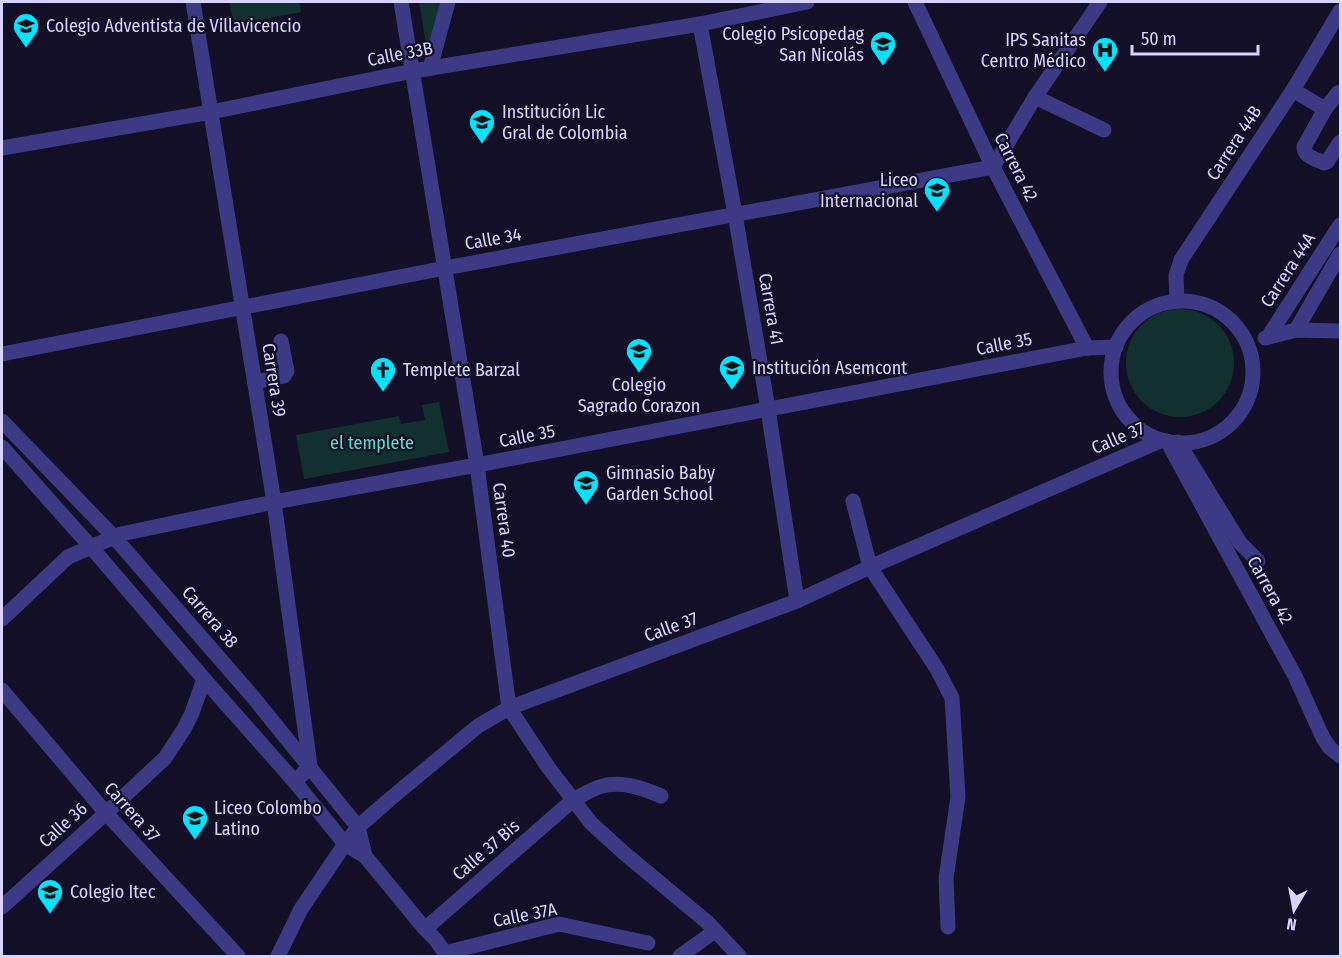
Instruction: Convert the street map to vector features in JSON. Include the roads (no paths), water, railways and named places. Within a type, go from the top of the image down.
[{"type":"street","name":"Carrera 39","points":[[193,2],[274,502],[310,766]]},
{"type":"street","name":"Carrera 40","points":[[402,2],[477,465],[510,708],[548,767],[591,823],[706,922],[739,957]]},
{"type":"street","points":[[430,68],[448,2]]},
{"type":"street","name":"Calle 33B","points":[[2,148],[211,112],[413,71],[700,24],[807,2]]},
{"type":"street","name":"Carrera 42","points":[[915,2],[993,167],[1087,348]]},
{"type":"street","points":[[993,167],[1035,97],[1100,2]]},
{"type":"street","name":"Carrera 44B","points":[[1177,301],[1176,275],[1181,260],[1293,90],[1341,11]]},
{"type":"street","name":"Carrera 41","points":[[700,24],[768,409],[797,602]]},
{"type":"street","points":[[1293,90],[1325,109]]},
{"type":"street","points":[[1341,92],[1325,109],[1304,150],[1306,154],[1324,163],[1341,142]]},
{"type":"street","points":[[1035,97],[1104,130]]},
{"type":"street","name":"Calle 34","points":[[2,354],[445,268],[993,167]]},
{"type":"street","name":"Carrera 44A","points":[[1268,336],[1341,225]]},
{"type":"street","points":[[1296,330],[1339,261]]},
{"type":"street","points":[[1177,301],[1198,303],[1220,312],[1237,327],[1249,347],[1254,370],[1246,404],[1232,423],[1213,436],[1190,442],[1169,441],[1144,433],[1129,419],[1117,400],[1111,369],[1116,347],[1126,328],[1152,308],[1177,301]]},
{"type":"street","points":[[1249,347],[1268,336],[1296,330],[1341,331]]},
{"type":"street","points":[[255,382],[286,374],[281,341]]},
{"type":"street","name":"Calle 35","points":[[2,619],[68,557],[121,534],[274,502],[1087,348],[1116,347]]},
{"type":"street","name":"Carrera 38","points":[[2,420],[114,537],[253,697],[358,827],[365,856]]},
{"type":"street","points":[[1169,441],[1240,543],[1258,561]]},
{"type":"street","name":"Carrera 42","points":[[1169,441],[1295,676],[1323,738],[1330,748],[1341,756]]},
{"type":"street","name":"Calle 37","points":[[278,957],[301,909],[358,827],[478,726],[510,708],[797,602],[870,567],[1169,441]]},
{"type":"street","name":"Carrera 38","points":[[2,447],[295,782],[345,844],[365,856],[446,955]]},
{"type":"street","points":[[853,501],[870,567],[937,669],[952,698],[958,797],[946,878],[948,927]]},
{"type":"street","name":"Calle 36","points":[[2,907],[165,758],[192,713],[204,680]]},
{"type":"street","name":"Carrera 37","points":[[2,690],[106,813],[238,957]]},
{"type":"street","points":[[295,782],[310,766]]},
{"type":"street","name":"Calle 37 Bis","points":[[425,929],[573,800],[601,787],[626,784],[661,796]]},
{"type":"street","name":"Calle 37A","points":[[446,955],[559,924],[648,943]]},
{"type":"street","points":[[680,957],[715,931]]},
{"type":"place","name":"Colegio Adventista de Villavicencio","points":[[26,49]]},
{"type":"place","name":"Colegio Psicopedag San Nicolás","points":[[883,67]]},
{"type":"place","name":"IPS Sanitas Centro Médico","points":[[1105,73]]},
{"type":"place","name":"Institución Lic Gral de Colombia","points":[[482,145]]},
{"type":"place","name":"Liceo Internacional","points":[[937,213]]},
{"type":"place","name":"Colegio Sagrado Corazon","points":[[639,374]]},
{"type":"place","name":"Institución Asemcont","points":[[732,391]]},
{"type":"place","name":"Templete Barzal","points":[[383,393]]},
{"type":"place","name":"Gimnasio Baby Garden School","points":[[586,506]]},
{"type":"place","name":"Liceo Colombo Latino","points":[[195,841]]},
{"type":"place","name":"Colegio Itec","points":[[50,915]]},
{"type":"park label","name":"el templete","points":[[372,443]]}]
